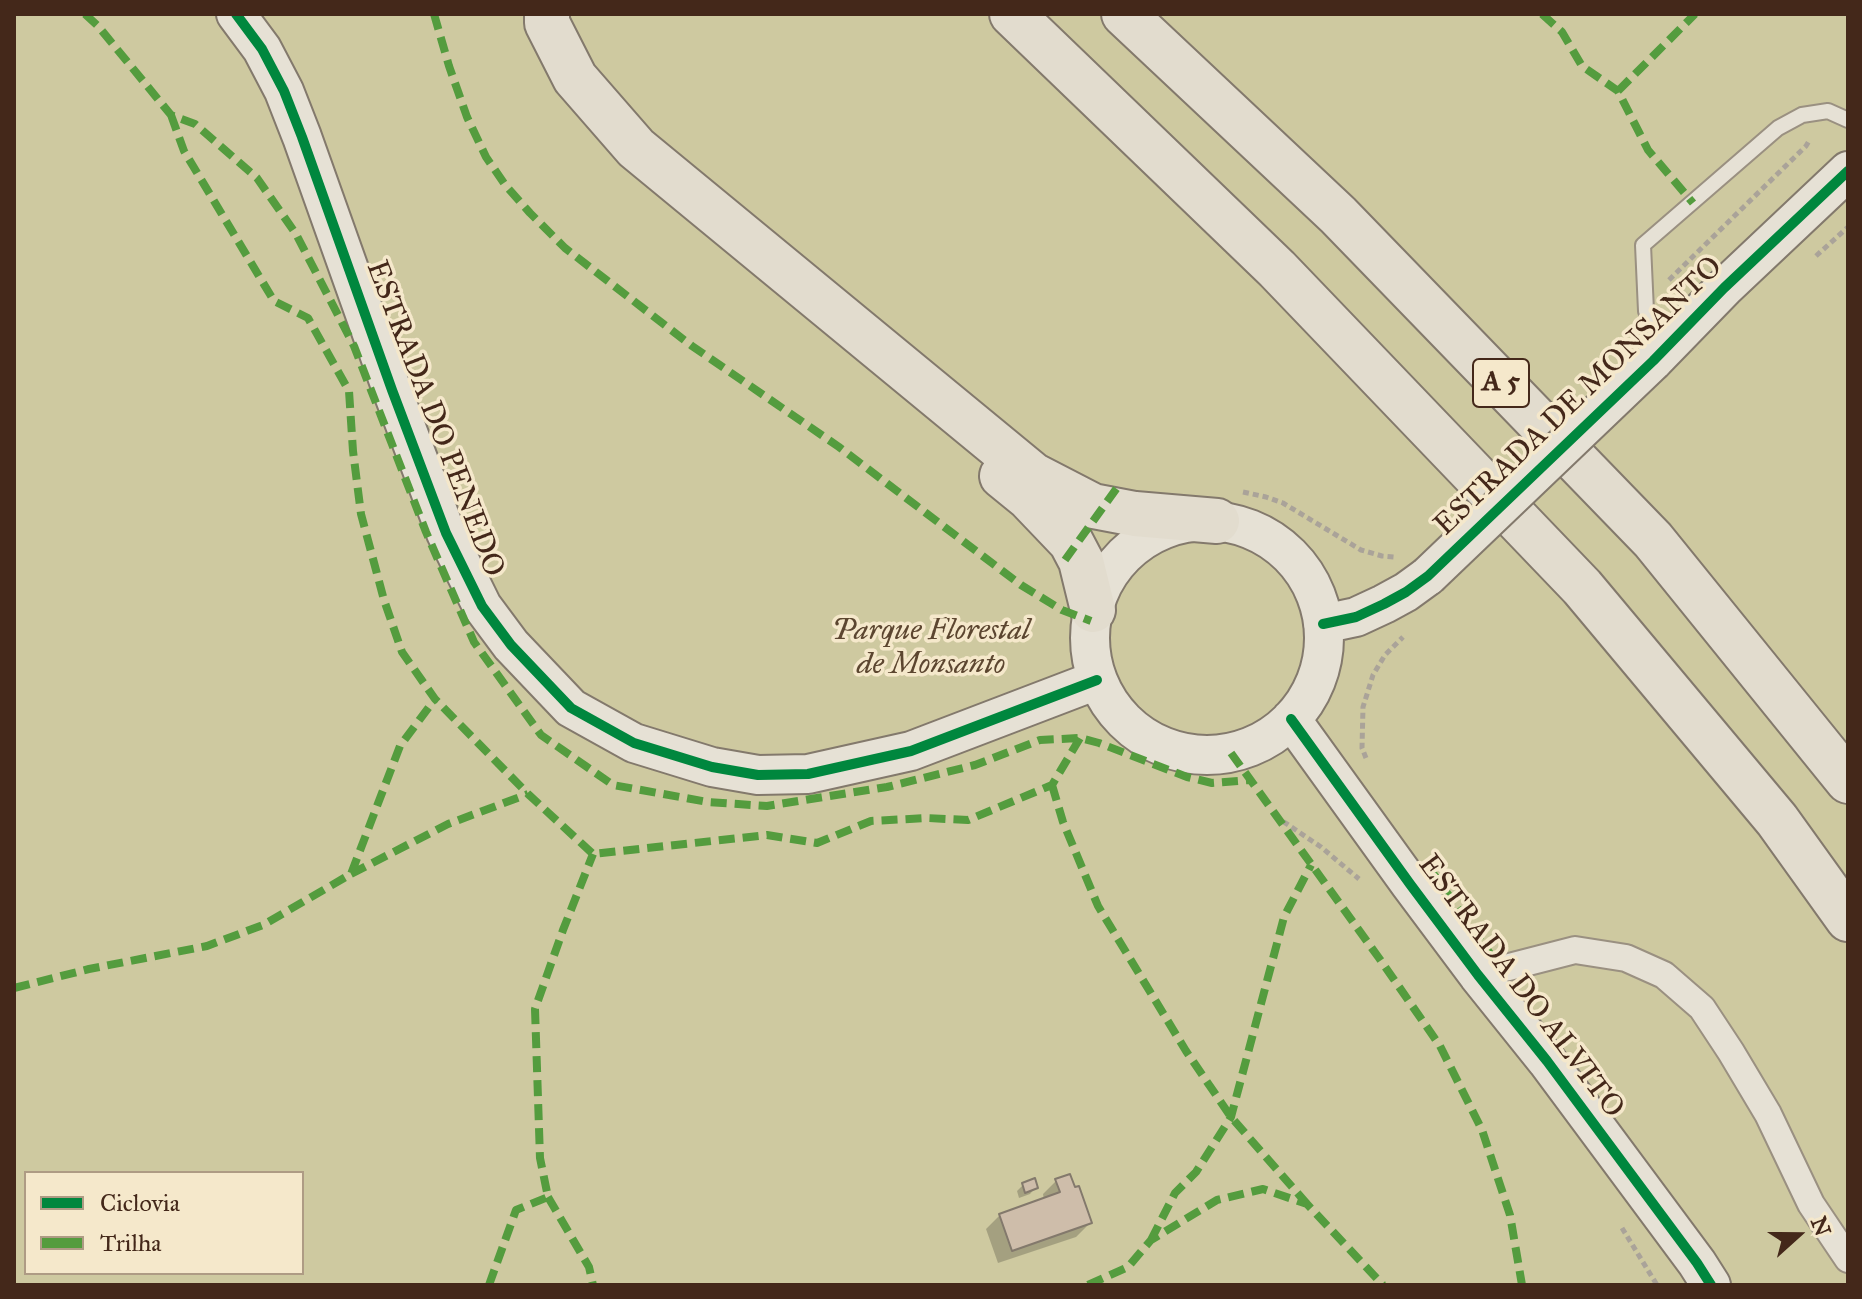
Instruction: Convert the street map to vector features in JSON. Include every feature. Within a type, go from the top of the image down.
[{"type":"highway","points":[[524,14],[563,87],[622,157],[1029,498],[1071,542],[1081,561],[1093,610]]},
{"type":"highway","points":[[547,14],[547,23],[575,78],[636,148],[1033,475],[1093,506],[1135,514],[1226,506]]},
{"type":"highway","points":[[1012,14],[1277,269],[1582,587],[1777,820],[1848,919]]},
{"type":"highway","name":"A 5","points":[[1124,14],[1338,215],[1653,540],[1846,775]]},
{"type":"street","name":"ESTRADA DO PENEDO","points":[[236,14],[262,49],[284,91],[446,533],[482,606],[511,645],[571,708],[634,743],[712,767],[758,775],[808,774],[911,751],[1097,680]]},
{"type":"street","name":"ESTRADA DE MONSANTO","points":[[1323,624],[1356,617],[1406,592],[1414,565],[1659,355],[1724,288],[1848,171]]},
{"type":"street","points":[[1226,506],[1250,529],[1280,546],[1309,581],[1323,624],[1323,645],[1317,675],[1304,703],[1291,719],[1253,746],[1231,753],[1184,753],[1161,746],[1141,735],[1108,701],[1097,680],[1092,661],[1093,610],[1101,587],[1129,549],[1149,535],[1193,521],[1226,506]]},
{"type":"street","name":"ESTRADA DO ALVITO","points":[[1291,719],[1401,872],[1556,1072],[1711,1285]]},
{"type":"street","points":[[1478,975],[1575,950],[1626,958],[1664,975],[1702,1008],[1731,1052],[1768,1114],[1811,1204],[1848,1259]]},
{"type":"lane","points":[[1659,355],[1646,311],[1643,245],[1778,128],[1802,115],[1828,111],[1848,120]]},
{"type":"path","points":[[1646,311],[1663,286],[1806,146],[1828,111]]},
{"type":"path","points":[[1226,506],[1266,497],[1283,503],[1361,550],[1396,557],[1414,565]]},
{"type":"path","points":[[1367,759],[1362,748],[1363,707],[1373,675],[1385,655],[1406,635]]},
{"type":"path","points":[[1275,816],[1321,847],[1364,884]]},
{"type":"green space","name":"Parque Florestal de Monsanto","points":[[14,14],[1848,14],[1848,1285],[14,1285]]},
{"type":"building","points":[[1070,1174],[1075,1187],[1079,1186],[1092,1223],[1012,1251],[999,1214],[1060,1192],[1055,1179]]},
{"type":"building","points":[[1035,1178],[1038,1188],[1025,1193],[1022,1183]]},
{"type":"marked path","points":[[85,14],[171,115],[195,124],[257,178],[296,234],[354,346],[426,532],[474,642],[541,735],[613,785],[708,802],[767,806],[887,787],[975,765],[1040,740],[1080,738],[1187,777],[1212,783],[1250,780]]},
{"type":"marked path","points":[[434,14],[467,117],[486,157],[506,186],[565,248],[692,346],[839,447],[1021,585],[1062,610],[1091,621]]},
{"type":"marked path","points":[[1542,14],[1562,32],[1582,66],[1618,91],[1648,150],[1693,203]]},
{"type":"marked path","points":[[1618,91],[1695,14]]},
{"type":"marked path","points":[[171,115],[184,151],[274,301],[308,318],[349,391],[361,514],[384,600],[402,652],[435,699],[528,794],[593,854],[767,835],[817,843],[871,821],[927,818],[968,820],[1052,785],[1080,738]]},
{"type":"marked path","points":[[1065,560],[1119,485]]},
{"type":"marked path","points":[[14,988],[89,969],[207,946],[263,925],[351,874],[400,746],[435,699]]},
{"type":"marked path","points":[[1231,753],[1440,1046],[1482,1130],[1510,1215],[1522,1285]]},
{"type":"marked path","points":[[1052,785],[1063,822],[1098,906],[1186,1051],[1231,1117],[1307,1204]]},
{"type":"marked path","points":[[351,874],[448,824],[528,794]]},
{"type":"marked path","points":[[489,1285],[516,1210],[548,1197],[540,1158],[535,1009],[593,854]]},
{"type":"marked path","points":[[1151,1240],[1175,1193],[1196,1172],[1231,1117],[1284,917],[1311,865]]},
{"type":"marked path","points":[[1430,869],[1501,969]]},
{"type":"marked path","points":[[1088,1285],[1128,1267],[1151,1240],[1217,1200],[1263,1189],[1307,1204],[1383,1285]]},
{"type":"marked path","points":[[548,1197],[589,1267],[593,1285]]},
{"type":"cycle path","points":[[236,14],[262,49],[284,91],[446,533],[482,606],[511,645],[571,708],[634,743],[712,767],[758,775],[808,774],[911,751],[1097,680]]},
{"type":"cycle path","points":[[1323,624],[1356,617],[1406,592],[1428,576],[1848,171]]},
{"type":"cycle path","points":[[1291,719],[1410,884],[1547,1061],[1711,1285]]}]
